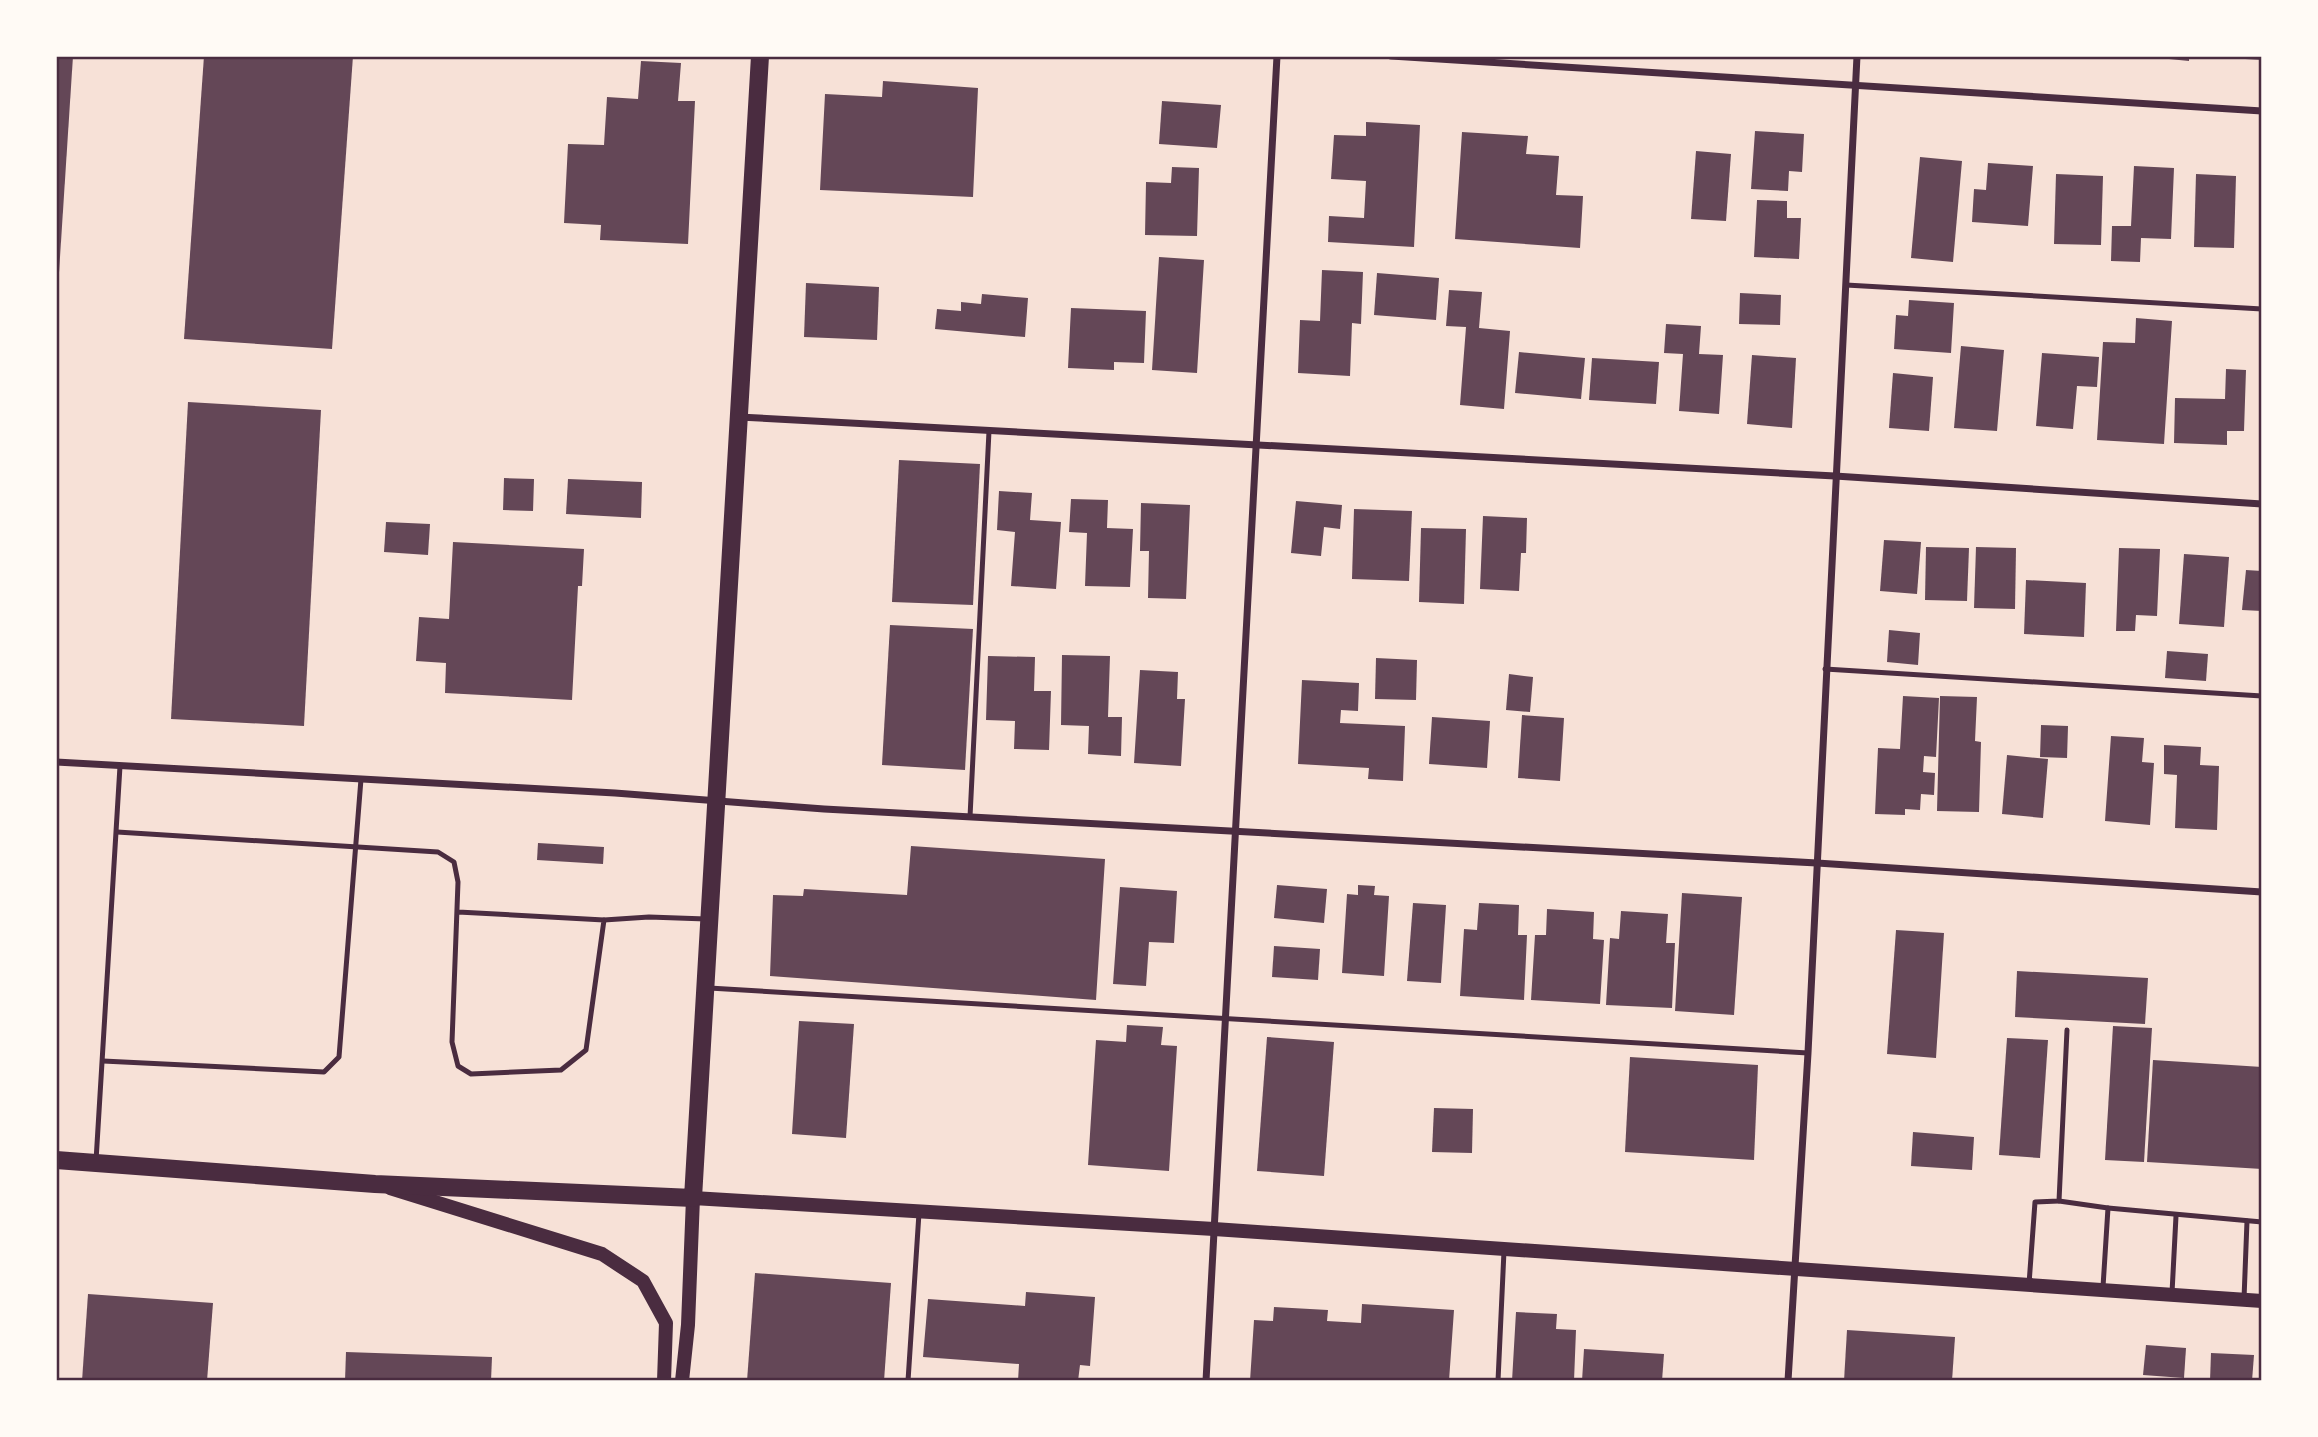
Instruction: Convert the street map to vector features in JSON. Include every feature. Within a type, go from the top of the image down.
[{"type":"main road","points":[[682,1381],[706,988],[714,801],[760,56]]},
{"type":"main road","points":[[56,1160],[375,1184],[693,1198],[1214,1229],[2262,1301]]},
{"type":"main road","points":[[375,1184],[602,1254],[643,1281],[666,1323],[664,1381]]},
{"type":"street","points":[[1206,1381],[1277,56]]},
{"type":"street","points":[[1391,56],[2262,111]]},
{"type":"street","points":[[1788,1381],[1808,1053],[1857,56]]},
{"type":"street","points":[[738,417],[1836,476],[2262,504]]},
{"type":"street","points":[[56,762],[970,817],[1817,863],[2262,892]]},
{"type":"lane","points":[[1846,285],[2262,309]]},
{"type":"lane","points":[[970,817],[989,431]]},
{"type":"lane","points":[[1825,669],[2262,696]]},
{"type":"lane","points":[[96,1163],[120,766]]},
{"type":"lane","points":[[103,1061],[324,1072],[336,1064],[339,1058],[361,779]]},
{"type":"lane","points":[[117,832],[438,852],[454,862],[458,912],[452,1042],[458,1066],[471,1073],[561,1070],[586,1050],[604,920]]},
{"type":"lane","points":[[458,912],[604,920],[649,917],[709,919]]},
{"type":"lane","points":[[706,988],[1808,1053]]},
{"type":"lane","points":[[2059,1201],[2067,1030]]},
{"type":"lane","points":[[2029,1284],[2035,1202],[2059,1201],[2176,1216],[2262,1222]]},
{"type":"lane","points":[[2103,1289],[2108,1208]]},
{"type":"lane","points":[[908,1381],[919,1213]]},
{"type":"lane","points":[[2172,1294],[2176,1216]]},
{"type":"lane","points":[[2244,1299],[2247,1221]]},
{"type":"lane","points":[[1497,1381],[1504,1251]]},
{"type":"building","points":[[56,56],[73,56],[58,288],[56,288]]},
{"type":"building","points":[[204,56],[353,56],[332,349],[184,339]]},
{"type":"building","points":[[2139,56],[2189,56],[2189,61]]},
{"type":"building","points":[[2262,56],[2262,60],[2228,58]]},
{"type":"building","points":[[641,61],[681,63],[678,101],[695,101],[688,244],[600,240],[601,225],[564,223],[568,144],[604,145],[607,97],[638,99]]},
{"type":"building","points":[[883,81],[978,88],[973,197],[820,190],[825,94],[882,97]]},
{"type":"building","points":[[1162,101],[1221,105],[1217,148],[1159,144]]},
{"type":"building","points":[[1366,122],[1420,125],[1414,247],[1328,242],[1329,216],[1364,218],[1366,181],[1331,179],[1334,135],[1366,136]]},
{"type":"building","points":[[1755,131],[1804,134],[1802,172],[1789,171],[1788,191],[1751,189]]},
{"type":"building","points":[[1462,132],[1528,136],[1526,154],[1559,156],[1556,195],[1583,196],[1580,248],[1455,239]]},
{"type":"building","points":[[1696,151],[1731,154],[1726,221],[1691,219]]},
{"type":"building","points":[[1920,157],[1962,161],[1953,262],[1911,258]]},
{"type":"building","points":[[1988,163],[2033,166],[2028,226],[1972,222],[1974,189],[1986,190]]},
{"type":"building","points":[[2134,166],[2174,168],[2171,239],[2141,238],[2140,262],[2111,261],[2112,226],[2131,226]]},
{"type":"building","points":[[1172,167],[1199,168],[1197,236],[1145,235],[1146,182],[1171,183]]},
{"type":"building","points":[[2056,174],[2103,176],[2101,245],[2054,244]]},
{"type":"building","points":[[2196,174],[2236,176],[2234,248],[2194,247]]},
{"type":"building","points":[[1757,200],[1787,201],[1787,218],[1801,218],[1799,259],[1754,257]]},
{"type":"building","points":[[1159,257],[1204,260],[1197,373],[1152,370]]},
{"type":"building","points":[[1322,270],[1363,272],[1361,324],[1352,323],[1350,376],[1298,373],[1300,320],[1320,321]]},
{"type":"building","points":[[1377,273],[1439,278],[1436,320],[1374,315]]},
{"type":"building","points":[[806,283],[879,287],[877,340],[804,337]]},
{"type":"building","points":[[1449,290],[1482,292],[1479,328],[1510,331],[1504,409],[1460,405],[1466,327],[1446,326]]},
{"type":"building","points":[[1740,293],[1781,295],[1780,325],[1739,324]]},
{"type":"building","points":[[982,294],[1028,298],[1025,337],[935,329],[937,309],[961,311],[961,302],[981,304]]},
{"type":"building","points":[[1909,300],[1954,303],[1951,353],[1894,349],[1896,315],[1908,316]]},
{"type":"building","points":[[1071,308],[1146,311],[1144,363],[1114,362],[1114,370],[1068,368]]},
{"type":"building","points":[[2136,318],[2172,321],[2164,444],[2097,440],[2103,342],[2135,343]]},
{"type":"building","points":[[1666,324],[1701,326],[1699,354],[1723,355],[1719,414],[1679,411],[1683,354],[1664,353]]},
{"type":"building","points":[[1961,346],[2004,350],[1997,431],[1954,428]]},
{"type":"building","points":[[1519,352],[1585,358],[1581,399],[1515,393]]},
{"type":"building","points":[[2042,353],[2099,357],[2097,387],[2077,386],[2073,429],[2036,426]]},
{"type":"building","points":[[1752,355],[1796,358],[1792,428],[1747,424]]},
{"type":"building","points":[[1592,358],[1659,362],[1656,404],[1589,400]]},
{"type":"building","points":[[2226,369],[2246,370],[2244,431],[2227,431],[2227,445],[2174,443],[2175,398],[2225,399]]},
{"type":"building","points":[[1893,373],[1933,377],[1929,431],[1889,428]]},
{"type":"building","points":[[188,402],[321,410],[304,726],[171,719]]},
{"type":"building","points":[[899,460],[980,464],[973,605],[892,602]]},
{"type":"building","points":[[504,478],[534,479],[533,511],[503,510]]},
{"type":"building","points":[[568,479],[642,482],[641,518],[566,514]]},
{"type":"building","points":[[999,491],[1032,493],[1030,520],[1061,522],[1056,589],[1011,586],[1015,532],[997,530]]},
{"type":"building","points":[[1071,499],[1108,500],[1107,528],[1133,529],[1130,587],[1085,586],[1087,533],[1069,532]]},
{"type":"building","points":[[1296,501],[1342,505],[1340,529],[1324,527],[1321,556],[1291,553]]},
{"type":"building","points":[[1141,503],[1190,505],[1186,599],[1148,598],[1149,551],[1140,551]]},
{"type":"building","points":[[1354,509],[1412,511],[1409,581],[1352,579]]},
{"type":"building","points":[[1483,516],[1527,518],[1526,553],[1521,553],[1519,591],[1480,589]]},
{"type":"building","points":[[386,522],[430,524],[428,555],[384,552]]},
{"type":"building","points":[[1421,528],[1466,529],[1464,604],[1419,602]]},
{"type":"building","points":[[1884,540],[1921,542],[1917,594],[1880,591]]},
{"type":"building","points":[[453,542],[584,549],[582,586],[578,586],[572,700],[445,693],[446,663],[416,661],[419,617],[449,619]]},
{"type":"building","points":[[1926,547],[1969,548],[1967,601],[1925,600]]},
{"type":"building","points":[[1976,547],[2016,548],[2015,609],[1974,608]]},
{"type":"building","points":[[2119,548],[2160,549],[2157,616],[2136,615],[2135,631],[2116,631]]},
{"type":"building","points":[[2184,554],[2229,557],[2224,627],[2179,624]]},
{"type":"building","points":[[2246,570],[2262,571],[2262,611],[2242,610]]},
{"type":"building","points":[[2026,580],[2086,583],[2084,637],[2024,634]]},
{"type":"building","points":[[890,625],[973,629],[965,770],[882,765]]},
{"type":"building","points":[[1889,630],[1920,633],[1918,665],[1887,662]]},
{"type":"building","points":[[2167,651],[2208,654],[2206,681],[2165,678]]},
{"type":"building","points":[[1062,655],[1110,656],[1108,717],[1122,717],[1121,756],[1088,754],[1089,726],[1061,725]]},
{"type":"building","points":[[988,656],[1035,657],[1034,691],[1051,691],[1049,750],[1014,749],[1015,721],[986,720]]},
{"type":"building","points":[[1376,658],[1417,660],[1416,700],[1375,699]]},
{"type":"building","points":[[1140,670],[1178,672],[1177,699],[1185,699],[1181,766],[1134,763]]},
{"type":"building","points":[[1509,674],[1533,677],[1530,712],[1506,710]]},
{"type":"building","points":[[1302,680],[1359,683],[1358,711],[1341,710],[1340,723],[1405,726],[1403,781],[1368,779],[1369,768],[1298,764]]},
{"type":"building","points":[[1903,696],[1939,698],[1936,757],[1924,756],[1923,772],[1935,773],[1934,795],[1921,794],[1920,810],[1905,809],[1905,815],[1875,814],[1878,748],[1900,749]]},
{"type":"building","points":[[1940,696],[1977,697],[1975,741],[1981,742],[1979,812],[1937,811]]},
{"type":"building","points":[[1522,715],[1564,718],[1560,781],[1518,778]]},
{"type":"building","points":[[1432,717],[1490,721],[1487,768],[1429,764]]},
{"type":"building","points":[[2041,725],[2068,726],[2067,758],[2040,757]]},
{"type":"building","points":[[2111,736],[2144,738],[2142,762],[2154,763],[2150,825],[2105,821]]},
{"type":"building","points":[[2164,745],[2201,747],[2200,765],[2219,766],[2217,830],[2175,828],[2177,775],[2164,774]]},
{"type":"building","points":[[2007,755],[2048,759],[2043,818],[2002,814]]},
{"type":"building","points":[[538,843],[604,847],[603,864],[537,860]]},
{"type":"building","points":[[911,846],[1105,859],[1096,1000],[770,976],[773,895],[803,896],[804,889],[907,895]]},
{"type":"building","points":[[1277,885],[1327,889],[1324,923],[1274,918]]},
{"type":"building","points":[[1358,885],[1375,886],[1374,895],[1389,896],[1384,976],[1342,973],[1347,894],[1358,895]]},
{"type":"building","points":[[1120,887],[1177,891],[1174,943],[1149,942],[1146,986],[1113,984]]},
{"type":"building","points":[[1682,893],[1742,897],[1734,1015],[1675,1011]]},
{"type":"building","points":[[1413,903],[1446,905],[1441,983],[1407,981]]},
{"type":"building","points":[[1479,903],[1519,905],[1518,935],[1527,935],[1524,1000],[1460,996],[1464,929],[1477,930]]},
{"type":"building","points":[[1547,909],[1594,912],[1593,939],[1604,940],[1600,1004],[1531,1000],[1535,935],[1546,935]]},
{"type":"building","points":[[1621,911],[1668,914],[1666,943],[1675,943],[1672,1008],[1606,1005],[1610,938],[1619,939]]},
{"type":"building","points":[[1896,930],[1944,933],[1936,1058],[1887,1054]]},
{"type":"building","points":[[1274,946],[1320,949],[1318,980],[1272,977]]},
{"type":"building","points":[[2017,971],[2148,978],[2145,1024],[2015,1017]]},
{"type":"building","points":[[799,1021],[854,1024],[846,1138],[792,1134]]},
{"type":"building","points":[[1127,1025],[1163,1027],[1161,1045],[1177,1046],[1169,1171],[1088,1165],[1096,1040],[1126,1042]]},
{"type":"building","points":[[2113,1026],[2152,1028],[2144,1162],[2105,1160]]},
{"type":"building","points":[[1267,1037],[1334,1042],[1324,1176],[1257,1171]]},
{"type":"building","points":[[2007,1038],[2048,1040],[2040,1158],[1999,1155]]},
{"type":"building","points":[[1630,1057],[1758,1065],[1754,1160],[1625,1152]]},
{"type":"building","points":[[2153,1060],[2262,1067],[2262,1169],[2147,1162]]},
{"type":"building","points":[[1434,1108],[1473,1109],[1472,1153],[1432,1152]]},
{"type":"building","points":[[1913,1132],[1974,1137],[1972,1170],[1911,1166]]},
{"type":"building","points":[[755,1273],[891,1283],[884,1381],[747,1381]]},
{"type":"building","points":[[1026,1292],[1095,1297],[1090,1366],[1080,1365],[1078,1381],[1018,1381],[1019,1364],[923,1357],[928,1299],[1025,1306]]},
{"type":"building","points":[[88,1294],[213,1303],[207,1381],[82,1381]]},
{"type":"building","points":[[1362,1304],[1454,1310],[1449,1381],[1250,1381],[1254,1320],[1273,1321],[1274,1307],[1328,1310],[1327,1321],[1361,1323]]},
{"type":"building","points":[[1516,1312],[1557,1314],[1556,1329],[1576,1330],[1574,1381],[1512,1381]]},
{"type":"building","points":[[1847,1330],[1955,1337],[1952,1381],[1844,1381]]},
{"type":"building","points":[[2146,1345],[2186,1348],[2184,1378],[2143,1375]]},
{"type":"building","points":[[1584,1349],[1664,1354],[1662,1381],[1582,1381]]},
{"type":"building","points":[[346,1352],[492,1357],[491,1381],[345,1381]]},
{"type":"building","points":[[2211,1353],[2254,1355],[2252,1381],[2210,1381]]}]
